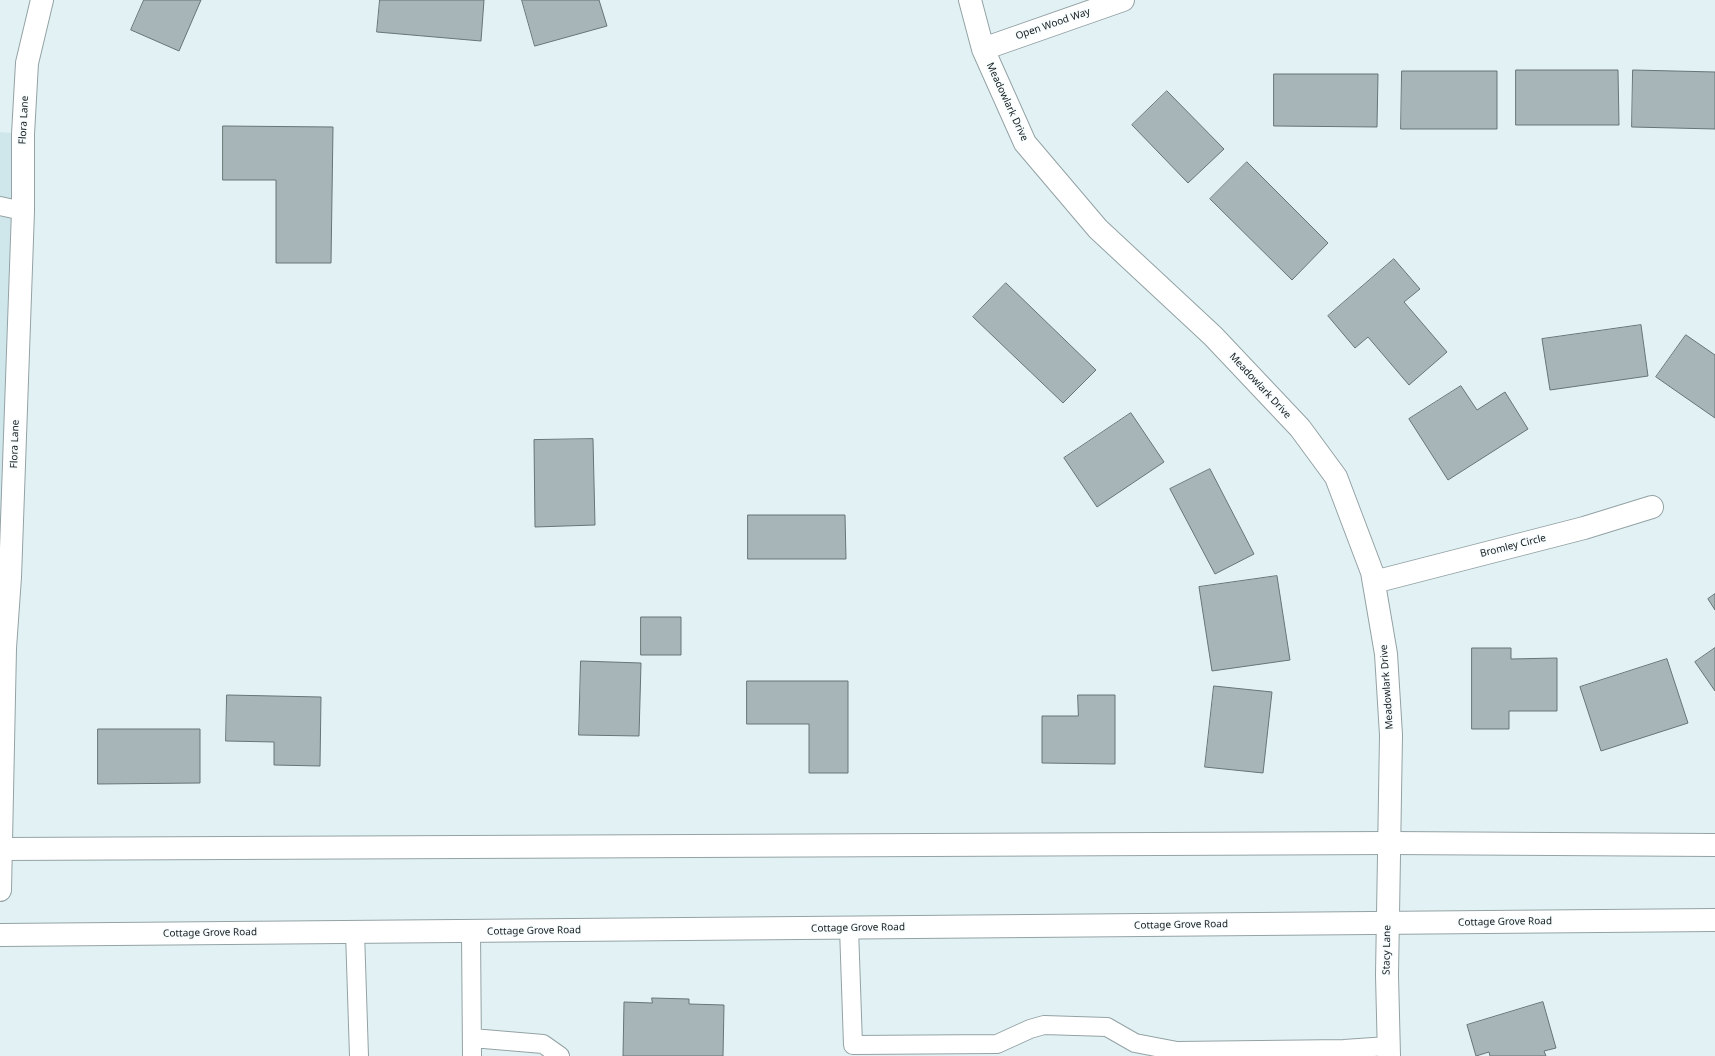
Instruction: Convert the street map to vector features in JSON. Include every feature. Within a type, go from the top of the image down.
[{"type":"main road","name":"Flora Lane","points":[[0,890],[2,648],[23,211],[23,134],[27,64],[42,0]]},
{"type":"main road","name":"Meadowlark Drive","points":[[970,0],[982,49],[1025,143],[1098,229],[1213,336],[1304,434],[1336,477],[1372,572],[1387,669],[1391,735],[1390,843]]},
{"type":"main road","name":"Open Wood Way","points":[[982,49],[1123,0]]},
{"type":"main road","name":"Bromley Circle","points":[[1374,582],[1584,528],[1652,507]]},
{"type":"main road","points":[[1,849],[1390,843],[1715,845]]},
{"type":"main road","name":"Stacy Lane","points":[[1389,1051],[1388,923],[1390,843]]},
{"type":"main road","name":"Cottage Grove Road","points":[[0,935],[1715,920]]},
{"type":"lane","points":[[0,206],[23,211]]},
{"type":"lane","points":[[849,928],[853,1045],[997,1044],[1030,1028],[1044,1024],[1107,1027],[1136,1043],[1177,1051],[1344,1049],[1389,1051]]},
{"type":"lane","points":[[471,931],[472,1056]]},
{"type":"lane","points":[[355,932],[359,1056]]},
{"type":"lane","points":[[472,1038],[543,1044],[560,1056]]},
{"type":"shaded area","points":[[0,132],[23,134],[0,849]]},
{"type":"building","points":[[144,0],[201,0],[179,51],[131,30]]},
{"type":"building","points":[[380,0],[484,0],[481,41],[377,32]]},
{"type":"building","points":[[522,0],[599,0],[607,26],[535,46]]},
{"type":"building","points":[[1516,70],[1618,70],[1619,125],[1516,125]]},
{"type":"building","points":[[1633,70],[1715,72],[1715,129],[1632,127]]},
{"type":"building","points":[[1402,71],[1497,71],[1497,129],[1401,129]]},
{"type":"building","points":[[1274,74],[1378,74],[1377,127],[1274,126]]},
{"type":"building","points":[[1167,91],[1224,149],[1188,183],[1132,125]]},
{"type":"building","points":[[223,126],[333,127],[331,263],[276,263],[276,180],[223,180]]},
{"type":"building","points":[[1247,162],[1328,243],[1292,280],[1210,199]]},
{"type":"building","points":[[1394,259],[1420,289],[1404,302],[1447,352],[1409,385],[1368,337],[1355,348],[1328,316]]},
{"type":"building","points":[[1006,283],[1096,370],[1063,403],[973,317]]},
{"type":"building","points":[[1641,325],[1648,376],[1550,390],[1542,339]]},
{"type":"building","points":[[1686,335],[1715,355],[1715,418],[1656,377]]},
{"type":"building","points":[[1461,386],[1477,410],[1505,392],[1528,429],[1448,480],[1409,419]]},
{"type":"building","points":[[1131,413],[1164,462],[1097,507],[1064,458]]},
{"type":"building","points":[[593,439],[595,525],[535,527],[534,440]]},
{"type":"building","points":[[1210,469],[1254,554],[1215,574],[1170,489]]},
{"type":"building","points":[[748,515],[845,515],[846,559],[748,559]]},
{"type":"building","points":[[1277,576],[1290,660],[1212,671],[1199,587]]},
{"type":"building","points":[[1715,594],[1715,610],[1708,599]]},
{"type":"building","points":[[641,617],[681,617],[681,655],[641,655]]},
{"type":"building","points":[[1472,648],[1511,648],[1511,659],[1557,658],[1557,711],[1509,711],[1509,729],[1472,729]]},
{"type":"building","points":[[1715,648],[1715,691],[1695,662]]},
{"type":"building","points":[[1667,659],[1688,723],[1601,751],[1580,687]]},
{"type":"building","points":[[581,661],[641,663],[639,736],[579,735]]},
{"type":"building","points":[[747,681],[848,681],[848,773],[809,773],[809,724],[747,724]]},
{"type":"building","points":[[1214,686],[1272,692],[1263,773],[1205,767]]},
{"type":"building","points":[[227,695],[321,697],[320,766],[274,765],[274,742],[226,741]]},
{"type":"building","points":[[1078,695],[1115,695],[1115,764],[1042,763],[1042,716],[1078,716]]},
{"type":"building","points":[[98,729],[200,729],[200,783],[98,784]]},
{"type":"building","points":[[652,998],[689,999],[689,1004],[724,1005],[723,1056],[623,1056],[624,1002],[652,1003]]},
{"type":"building","points":[[1543,1002],[1556,1048],[1544,1051],[1546,1056],[1490,1056],[1489,1052],[1476,1056],[1467,1025]]}]
